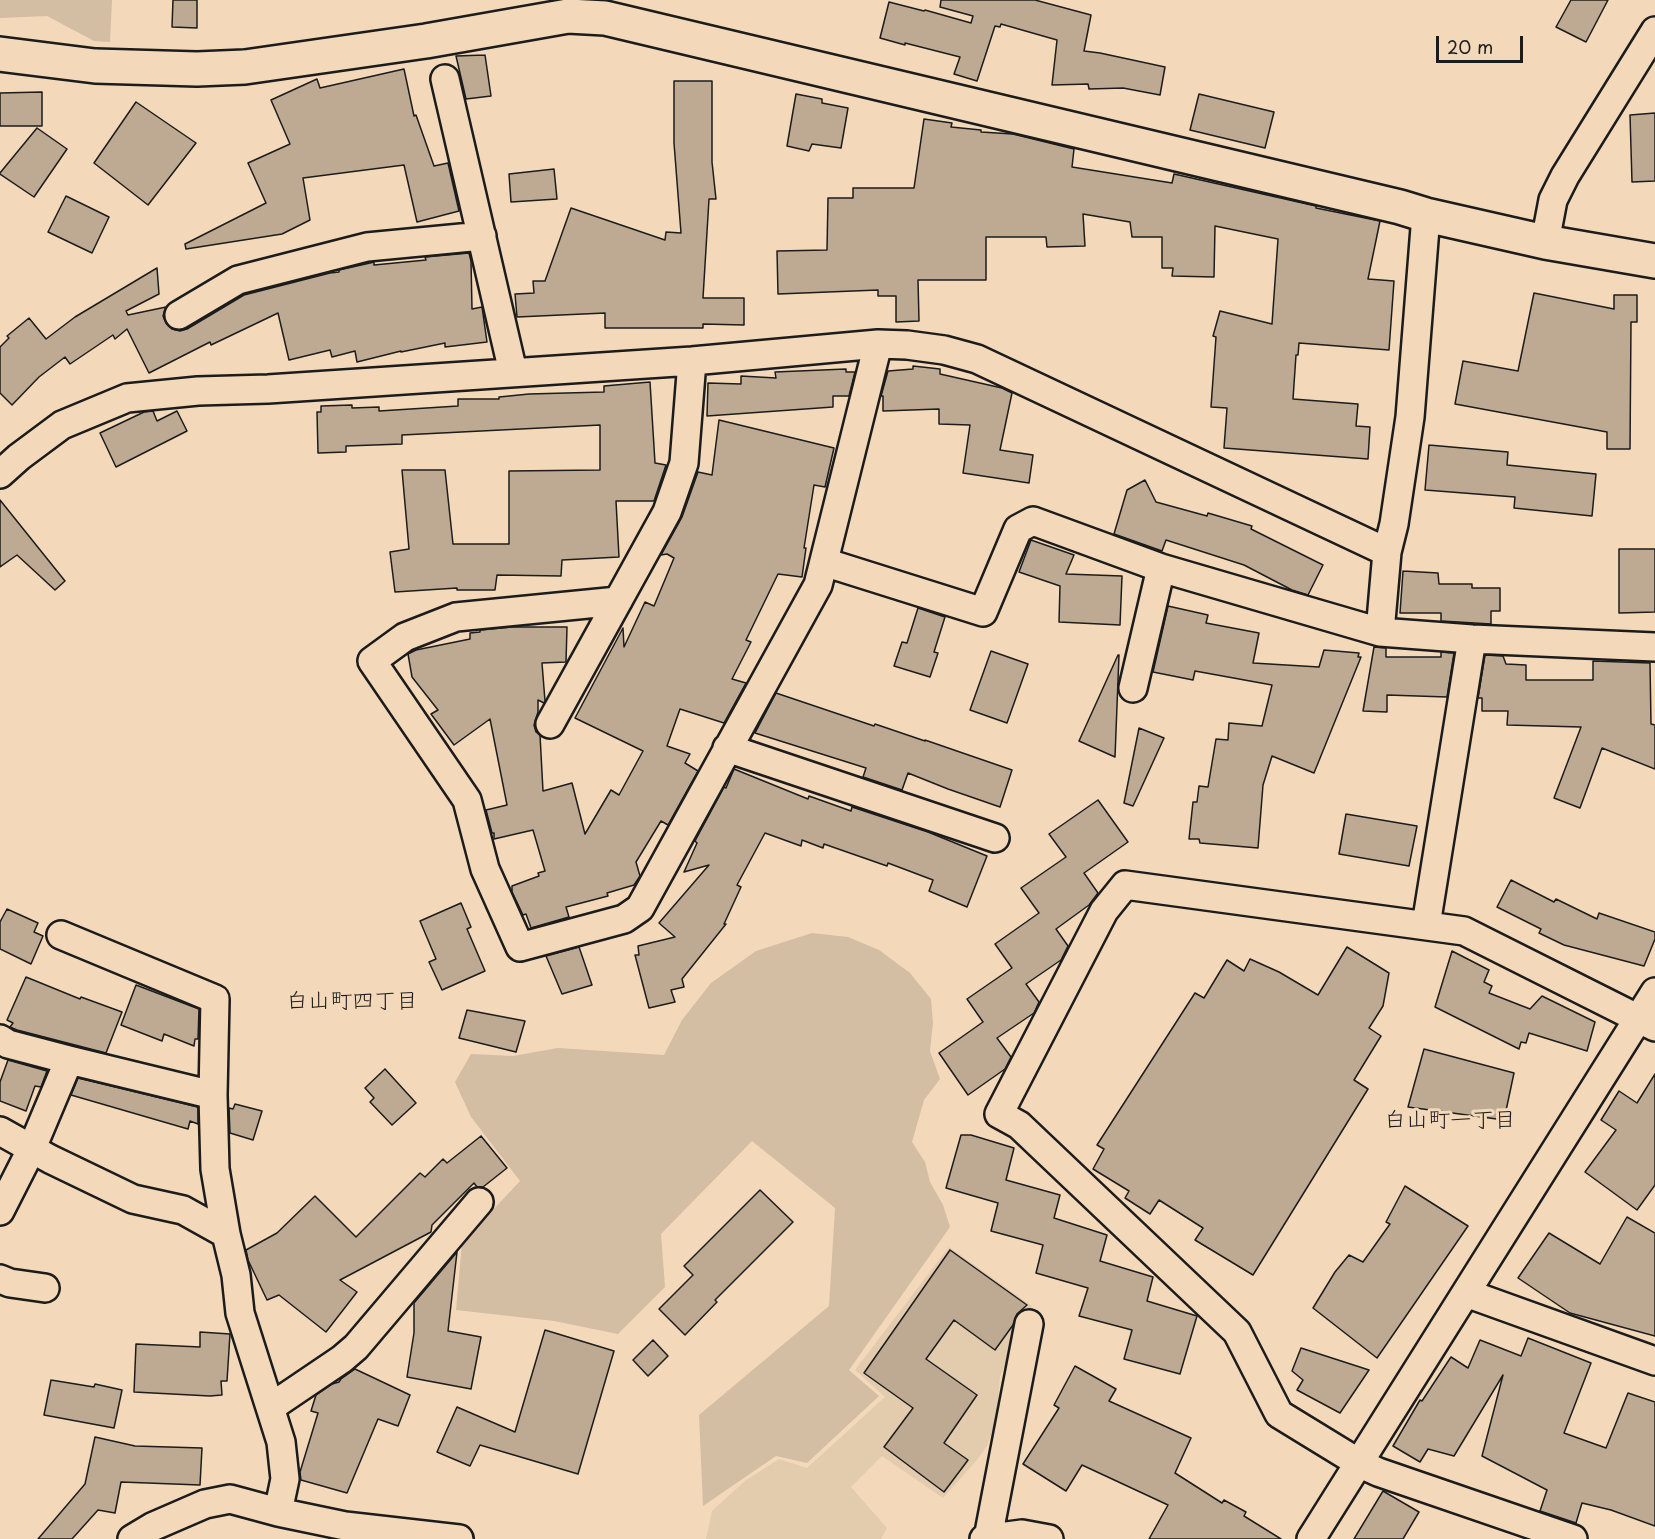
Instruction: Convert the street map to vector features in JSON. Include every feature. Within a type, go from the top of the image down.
[{"type":"street","points":[[0,54],[95,66],[197,69],[245,67],[426,41],[581,8],[605,18],[1426,215],[1545,242],[1655,261]]},
{"type":"street","points":[[1545,242],[1553,200],[1565,176],[1655,31]]},
{"type":"street","points":[[445,79],[513,372]]},
{"type":"street","points":[[1380,632],[1387,552],[1394,524],[1410,417],[1426,215]]},
{"type":"street","points":[[179,315],[238,280],[367,247],[482,236]]},
{"type":"street","points":[[0,474],[62,425],[127,398],[198,391],[268,389],[692,361],[878,344],[907,345],[944,350],[977,359],[1387,552]]},
{"type":"street","points":[[618,601],[456,617],[405,637],[372,661],[467,801],[485,869],[520,947],[624,920],[640,908],[818,585],[878,344]]},
{"type":"street","points":[[550,724],[668,512],[684,463],[692,361]]},
{"type":"street","points":[[824,562],[983,612],[1018,529],[1033,521],[1161,568],[1380,632],[1472,639],[1655,647]]},
{"type":"street","points":[[1133,688],[1161,568]]},
{"type":"street","points":[[1426,925],[1472,639]]},
{"type":"street","points":[[727,748],[994,838]]},
{"type":"street","points":[[1573,1539],[1377,1472],[1279,1414],[1237,1332],[1019,1125],[999,1114],[1104,911],[1125,885],[1464,931],[1646,1023]]},
{"type":"street","points":[[61,935],[215,999],[213,1095],[215,1170],[236,1275],[240,1312],[281,1442],[285,1479],[278,1512]]},
{"type":"street","points":[[1311,1539],[1466,1293],[1646,1023],[1655,992]]},
{"type":"street","points":[[0,1039],[8,1044],[213,1095]]},
{"type":"street","points":[[0,1211],[32,1148],[69,1060]]},
{"type":"street","points":[[0,1131],[50,1159],[133,1199],[183,1210],[226,1234]]},
{"type":"street","points":[[271,1407],[356,1347],[479,1202]]},
{"type":"street","points":[[0,1279],[10,1283],[45,1288]]},
{"type":"street","points":[[1466,1293],[1655,1361]]},
{"type":"street","points":[[1029,1324],[986,1538],[1022,1534],[1049,1539]]},
{"type":"street","points":[[132,1539],[152,1527],[205,1504],[230,1499],[345,1532],[459,1539]]},
{"type":"shaded area","points":[[0,0],[112,0],[110,42],[94,41],[47,16],[0,18]]},
{"type":"shaded area","points":[[812,933],[848,937],[879,950],[910,973],[931,999],[933,1023],[930,1051],[940,1079],[924,1100],[912,1142],[925,1162],[930,1182],[943,1205],[950,1227],[849,1370],[879,1396],[807,1463],[776,1456],[703,1506],[699,1415],[829,1306],[835,1208],[752,1141],[661,1234],[665,1287],[618,1334],[554,1321],[456,1310],[462,1243],[520,1181],[471,1117],[455,1082],[471,1054],[513,1056],[558,1048],[664,1055],[682,1020],[711,983],[756,951]]},
{"type":"shaded area","points":[[949,1247],[1032,1306],[1023,1321],[1000,1377],[996,1421],[987,1446],[977,1460],[943,1498],[882,1456],[851,1487],[887,1528],[881,1539],[706,1539],[712,1511],[746,1480],[779,1459],[807,1468],[885,1397],[855,1370]]},
{"type":"building","points":[[173,0],[197,0],[197,28],[172,27]]},
{"type":"building","points":[[941,0],[1035,0],[1091,15],[1084,51],[1165,67],[1160,95],[1123,88],[1089,89],[1088,84],[1052,85],[1057,40],[1001,24],[1000,27],[995,26],[977,81],[954,74],[960,57],[880,38],[889,2],[971,23],[973,16],[940,7]]},
{"type":"building","points":[[1571,0],[1608,0],[1586,42],[1556,27]]},
{"type":"building","points":[[485,55],[491,96],[466,99],[456,56]]},
{"type":"building","points":[[404,69],[414,116],[416,115],[434,166],[448,163],[459,211],[417,222],[404,165],[303,178],[310,220],[282,234],[186,249],[185,244],[266,203],[248,163],[290,144],[271,100],[317,79],[320,88]]},
{"type":"building","points":[[674,81],[712,81],[712,162],[716,199],[709,199],[703,298],[744,298],[744,325],[703,324],[703,328],[605,328],[605,313],[517,317],[515,294],[534,293],[533,281],[545,281],[571,208],[665,240],[666,232],[681,233],[674,143]]},
{"type":"building","points":[[42,92],[42,126],[0,126],[0,93]]},
{"type":"building","points":[[796,94],[822,99],[822,103],[848,108],[841,148],[812,144],[809,151],[787,146]]},
{"type":"building","points":[[1199,94],[1274,112],[1265,148],[1190,130]]},
{"type":"building","points":[[136,102],[196,143],[148,205],[94,163]]},
{"type":"building","points":[[1655,113],[1655,181],[1632,182],[1630,115]]},
{"type":"building","points":[[924,119],[952,123],[951,127],[1013,134],[1074,149],[1072,167],[1172,183],[1174,174],[1380,221],[1368,279],[1394,281],[1389,350],[1299,343],[1293,399],[1358,404],[1356,426],[1370,427],[1368,459],[1224,448],[1227,408],[1211,407],[1216,337],[1213,336],[1220,311],[1272,324],[1278,239],[1215,226],[1214,277],[1172,276],[1173,268],[1162,268],[1162,237],[1132,237],[1130,222],[1083,214],[1085,246],[1047,247],[1046,237],[986,237],[986,280],[918,280],[919,321],[896,322],[896,296],[878,296],[878,290],[778,294],[777,251],[827,250],[828,198],[853,198],[853,188],[914,188]]},
{"type":"building","points":[[37,128],[67,149],[34,197],[0,173]]},
{"type":"building","points":[[554,169],[557,199],[511,202],[509,174]]},
{"type":"building","points":[[66,196],[109,217],[92,253],[48,232]]},
{"type":"building","points":[[469,253],[472,309],[482,307],[487,342],[445,347],[445,343],[357,362],[355,351],[332,357],[330,350],[289,360],[278,313],[211,345],[210,342],[149,373],[127,329],[115,339],[113,335],[70,364],[65,357],[39,377],[12,405],[0,393],[0,347],[9,338],[7,336],[29,318],[46,339],[75,317],[157,268],[159,294],[126,311],[128,315],[166,307],[163,316],[166,323],[172,329],[180,331],[244,295],[374,262],[374,265]]},
{"type":"building","points":[[1534,293],[1614,309],[1614,295],[1637,295],[1637,322],[1631,322],[1630,449],[1607,449],[1607,432],[1455,404],[1463,361],[1518,371]]},
{"type":"building","points":[[913,366],[940,369],[940,374],[1002,388],[1012,393],[1000,450],[1033,455],[1029,483],[963,473],[970,425],[939,424],[939,409],[883,411],[883,396],[881,396],[888,371],[913,369]]},
{"type":"building","points":[[846,369],[846,372],[855,372],[849,396],[833,396],[833,407],[707,416],[708,383],[741,384],[741,376],[776,378],[775,372]]},
{"type":"building","points":[[650,382],[655,463],[666,465],[654,501],[616,501],[619,557],[562,560],[561,576],[497,575],[495,590],[457,590],[457,588],[395,592],[390,552],[409,549],[402,470],[445,470],[453,544],[509,544],[509,471],[600,470],[600,425],[402,435],[402,444],[346,446],[346,452],[318,453],[317,412],[321,412],[321,406],[379,407],[379,411],[458,406],[458,399],[499,399],[499,397],[529,394],[604,392],[604,386]]},
{"type":"building","points":[[153,411],[157,421],[177,411],[187,431],[116,467],[100,433],[144,412]]},
{"type":"building","points":[[719,420],[834,448],[825,487],[814,485],[802,577],[778,574],[746,640],[751,642],[732,679],[746,683],[724,723],[680,709],[667,746],[690,754],[685,763],[698,771],[668,825],[661,821],[636,862],[640,876],[634,885],[607,893],[608,896],[566,907],[569,917],[531,928],[526,914],[523,915],[512,892],[512,886],[539,876],[538,873],[545,871],[533,830],[494,839],[486,810],[507,805],[490,719],[454,745],[431,714],[438,710],[412,677],[408,654],[416,650],[470,639],[470,633],[480,632],[480,630],[512,627],[567,627],[566,662],[542,663],[545,701],[544,703],[538,700],[538,712],[534,725],[536,732],[540,735],[543,791],[572,783],[585,834],[611,790],[619,795],[643,751],[575,718],[623,628],[624,647],[645,602],[654,606],[674,558],[667,554],[661,555],[682,517],[698,472],[712,475]]},
{"type":"building","points":[[1429,445],[1508,452],[1507,465],[1596,474],[1592,516],[1514,508],[1515,497],[1425,490]]},
{"type":"building","points":[[1145,480],[1156,502],[1207,516],[1208,513],[1252,526],[1251,529],[1323,565],[1308,595],[1292,590],[1244,565],[1166,540],[1162,551],[1114,534],[1127,490]]},
{"type":"building","points":[[0,500],[65,581],[55,590],[17,555],[0,567]]},
{"type":"building","points":[[1031,540],[1074,555],[1066,574],[1122,576],[1120,625],[1059,622],[1060,586],[1019,572]]},
{"type":"building","points":[[1619,549],[1655,549],[1655,612],[1619,613]]},
{"type":"building","points":[[1403,571],[1438,573],[1439,584],[1472,584],[1472,588],[1500,588],[1500,611],[1491,611],[1491,624],[1441,621],[1441,613],[1400,613]]},
{"type":"building","points":[[1168,606],[1208,615],[1206,623],[1259,633],[1253,663],[1319,667],[1324,650],[1359,653],[1358,657],[1361,657],[1314,773],[1272,756],[1263,785],[1258,848],[1200,843],[1199,839],[1189,839],[1193,802],[1197,802],[1199,786],[1208,787],[1216,739],[1228,740],[1229,723],[1262,726],[1272,685],[1195,671],[1193,680],[1153,672]]},
{"type":"building","points":[[918,608],[945,617],[934,652],[938,653],[930,677],[894,666],[902,642],[907,643]]},
{"type":"building","points":[[1374,647],[1386,648],[1386,657],[1441,657],[1441,652],[1454,653],[1447,697],[1387,695],[1387,712],[1363,711]]},
{"type":"building","points":[[991,651],[1028,664],[1007,723],[970,710]]},
{"type":"building","points":[[1119,655],[1115,757],[1079,741]]},
{"type":"building","points":[[1485,655],[1503,656],[1506,664],[1526,665],[1526,680],[1593,680],[1593,661],[1650,663],[1651,724],[1655,725],[1655,769],[1602,748],[1580,808],[1554,798],[1581,727],[1507,725],[1508,711],[1482,711],[1482,698],[1478,698]]},
{"type":"building","points":[[776,693],[1012,770],[1000,807],[908,773],[902,790],[863,777],[866,768],[755,733]]},
{"type":"building","points":[[1139,728],[1164,738],[1133,806],[1124,803]]},
{"type":"building","points":[[734,769],[808,799],[809,796],[851,811],[852,807],[928,832],[987,856],[967,907],[929,891],[933,880],[888,863],[887,866],[824,844],[823,848],[802,840],[801,846],[765,833],[737,885],[741,887],[724,924],[726,924],[682,979],[684,987],[671,990],[675,1002],[649,1008],[635,955],[639,955],[638,946],[675,937],[659,923],[709,865],[684,872],[697,843],[695,841],[724,787],[726,788]]},
{"type":"building","points":[[1098,800],[1128,842],[1084,873],[1098,893],[1089,905],[1056,929],[1068,946],[1061,960],[1026,984],[1039,1002],[1034,1013],[997,1038],[1011,1057],[1005,1069],[968,1095],[939,1053],[983,1022],[967,999],[1012,968],[995,944],[1039,913],[1021,888],[1066,857],[1049,834]]},
{"type":"building","points":[[1346,814],[1417,826],[1409,866],[1339,854]]},
{"type":"building","points":[[1511,880],[1554,902],[1556,899],[1597,919],[1599,913],[1655,932],[1655,939],[1644,966],[1564,945],[1539,933],[1541,929],[1497,907]]},
{"type":"building","points":[[461,903],[471,927],[467,929],[485,971],[442,990],[429,962],[436,959],[420,921]]},
{"type":"building","points":[[7,909],[38,923],[34,932],[43,936],[31,964],[0,949],[0,922]]},
{"type":"building","points":[[579,947],[592,985],[562,994],[546,956]]},
{"type":"building","points":[[1347,947],[1389,973],[1383,1006],[1369,1028],[1381,1036],[1354,1080],[1368,1089],[1253,1275],[1195,1240],[1203,1228],[1159,1200],[1150,1214],[1125,1198],[1129,1191],[1093,1169],[1104,1149],[1097,1145],[1195,993],[1204,998],[1227,960],[1244,971],[1250,959],[1279,972],[1318,995]]},
{"type":"building","points":[[1452,951],[1489,970],[1484,982],[1492,986],[1489,993],[1530,1009],[1542,996],[1595,1022],[1587,1051],[1529,1033],[1526,1043],[1521,1042],[1519,1049],[1435,1007]]},
{"type":"building","points":[[26,977],[80,999],[81,997],[122,1012],[106,1053],[10,1027],[13,1023],[7,1020]]},
{"type":"building","points":[[136,985],[199,1009],[198,1039],[195,1039],[194,1046],[164,1034],[162,1041],[121,1025]]},
{"type":"building","points":[[467,1010],[525,1021],[516,1052],[459,1038]]},
{"type":"building","points":[[1424,1049],[1514,1073],[1504,1120],[1408,1107]]},
{"type":"building","points":[[8,1060],[47,1071],[41,1087],[35,1086],[26,1111],[0,1101],[0,1082]]},
{"type":"building","points":[[385,1069],[416,1103],[392,1125],[370,1102],[374,1098],[365,1088]]},
{"type":"building","points":[[1655,1074],[1655,1185],[1637,1210],[1585,1172],[1616,1130],[1601,1120],[1619,1091],[1637,1103]]},
{"type":"building","points":[[78,1078],[198,1107],[198,1124],[190,1121],[188,1129],[71,1095]]},
{"type":"building","points":[[235,1104],[262,1111],[253,1140],[230,1133],[229,1108],[233,1109]]},
{"type":"building","points":[[961,1135],[971,1135],[1014,1148],[1006,1180],[1060,1195],[1054,1218],[1107,1235],[1100,1261],[1153,1277],[1147,1301],[1197,1316],[1180,1374],[1124,1359],[1132,1330],[1079,1316],[1088,1288],[1036,1273],[1043,1245],[991,1231],[998,1203],[946,1188]]},
{"type":"building","points":[[481,1136],[507,1168],[483,1187],[477,1187],[474,1183],[432,1225],[431,1232],[340,1280],[357,1292],[326,1332],[279,1295],[267,1300],[248,1260],[246,1250],[277,1233],[315,1196],[356,1237],[420,1173],[425,1177],[443,1159],[447,1163]]},
{"type":"building","points":[[1405,1186],[1468,1226],[1377,1358],[1313,1308],[1335,1272],[1349,1255],[1363,1262],[1390,1224],[1386,1222]]},
{"type":"building","points":[[760,1190],[793,1222],[715,1300],[717,1302],[685,1335],[659,1309],[693,1275],[684,1266]]},
{"type":"building","points":[[1627,1217],[1655,1233],[1655,1336],[1570,1313],[1518,1278],[1549,1233],[1600,1264]]},
{"type":"building","points":[[950,1250],[1027,1305],[1017,1314],[1013,1325],[995,1350],[954,1320],[926,1359],[977,1395],[944,1443],[968,1460],[944,1492],[884,1447],[913,1408],[864,1373]]},
{"type":"building","points":[[457,1252],[448,1331],[481,1337],[471,1389],[407,1377],[414,1333],[414,1303]]},
{"type":"building","points":[[545,1330],[614,1351],[578,1474],[480,1445],[470,1466],[437,1452],[457,1407],[515,1432]]},
{"type":"building","points":[[200,1332],[230,1334],[227,1381],[221,1381],[222,1395],[134,1392],[136,1344],[200,1347]]},
{"type":"building","points":[[1528,1338],[1591,1363],[1564,1433],[1606,1448],[1628,1393],[1655,1402],[1655,1526],[1611,1510],[1582,1503],[1576,1523],[1540,1511],[1547,1490],[1482,1456],[1503,1375],[1454,1456],[1428,1449],[1420,1462],[1393,1446],[1420,1400],[1422,1401],[1451,1357],[1468,1368],[1480,1340],[1521,1356]]},
{"type":"building","points":[[653,1340],[668,1356],[648,1376],[633,1360]]},
{"type":"building","points":[[1301,1348],[1369,1370],[1340,1413],[1297,1390],[1303,1380],[1292,1371]]},
{"type":"building","points":[[1075,1366],[1116,1389],[1109,1401],[1191,1438],[1175,1473],[1222,1503],[1224,1500],[1246,1512],[1244,1516],[1281,1539],[1149,1539],[1168,1505],[1082,1465],[1066,1491],[1023,1464],[1059,1408],[1054,1405]]},
{"type":"building","points":[[355,1369],[410,1395],[398,1426],[378,1419],[347,1493],[301,1480],[300,1472],[318,1413],[311,1411],[316,1395],[339,1382]]},
{"type":"building","points":[[51,1380],[94,1387],[95,1384],[122,1390],[114,1428],[44,1415]]},
{"type":"building","points":[[95,1437],[135,1446],[202,1448],[200,1485],[121,1482],[115,1513],[98,1510],[72,1539],[38,1539],[85,1484]]},
{"type":"building","points":[[1383,1491],[1419,1512],[1403,1539],[1354,1539]]},
{"type":"district","name":"白山町四丁目","points":[[352,1002]]},
{"type":"district","name":"白山町一丁目","points":[[1450,1121]]}]
